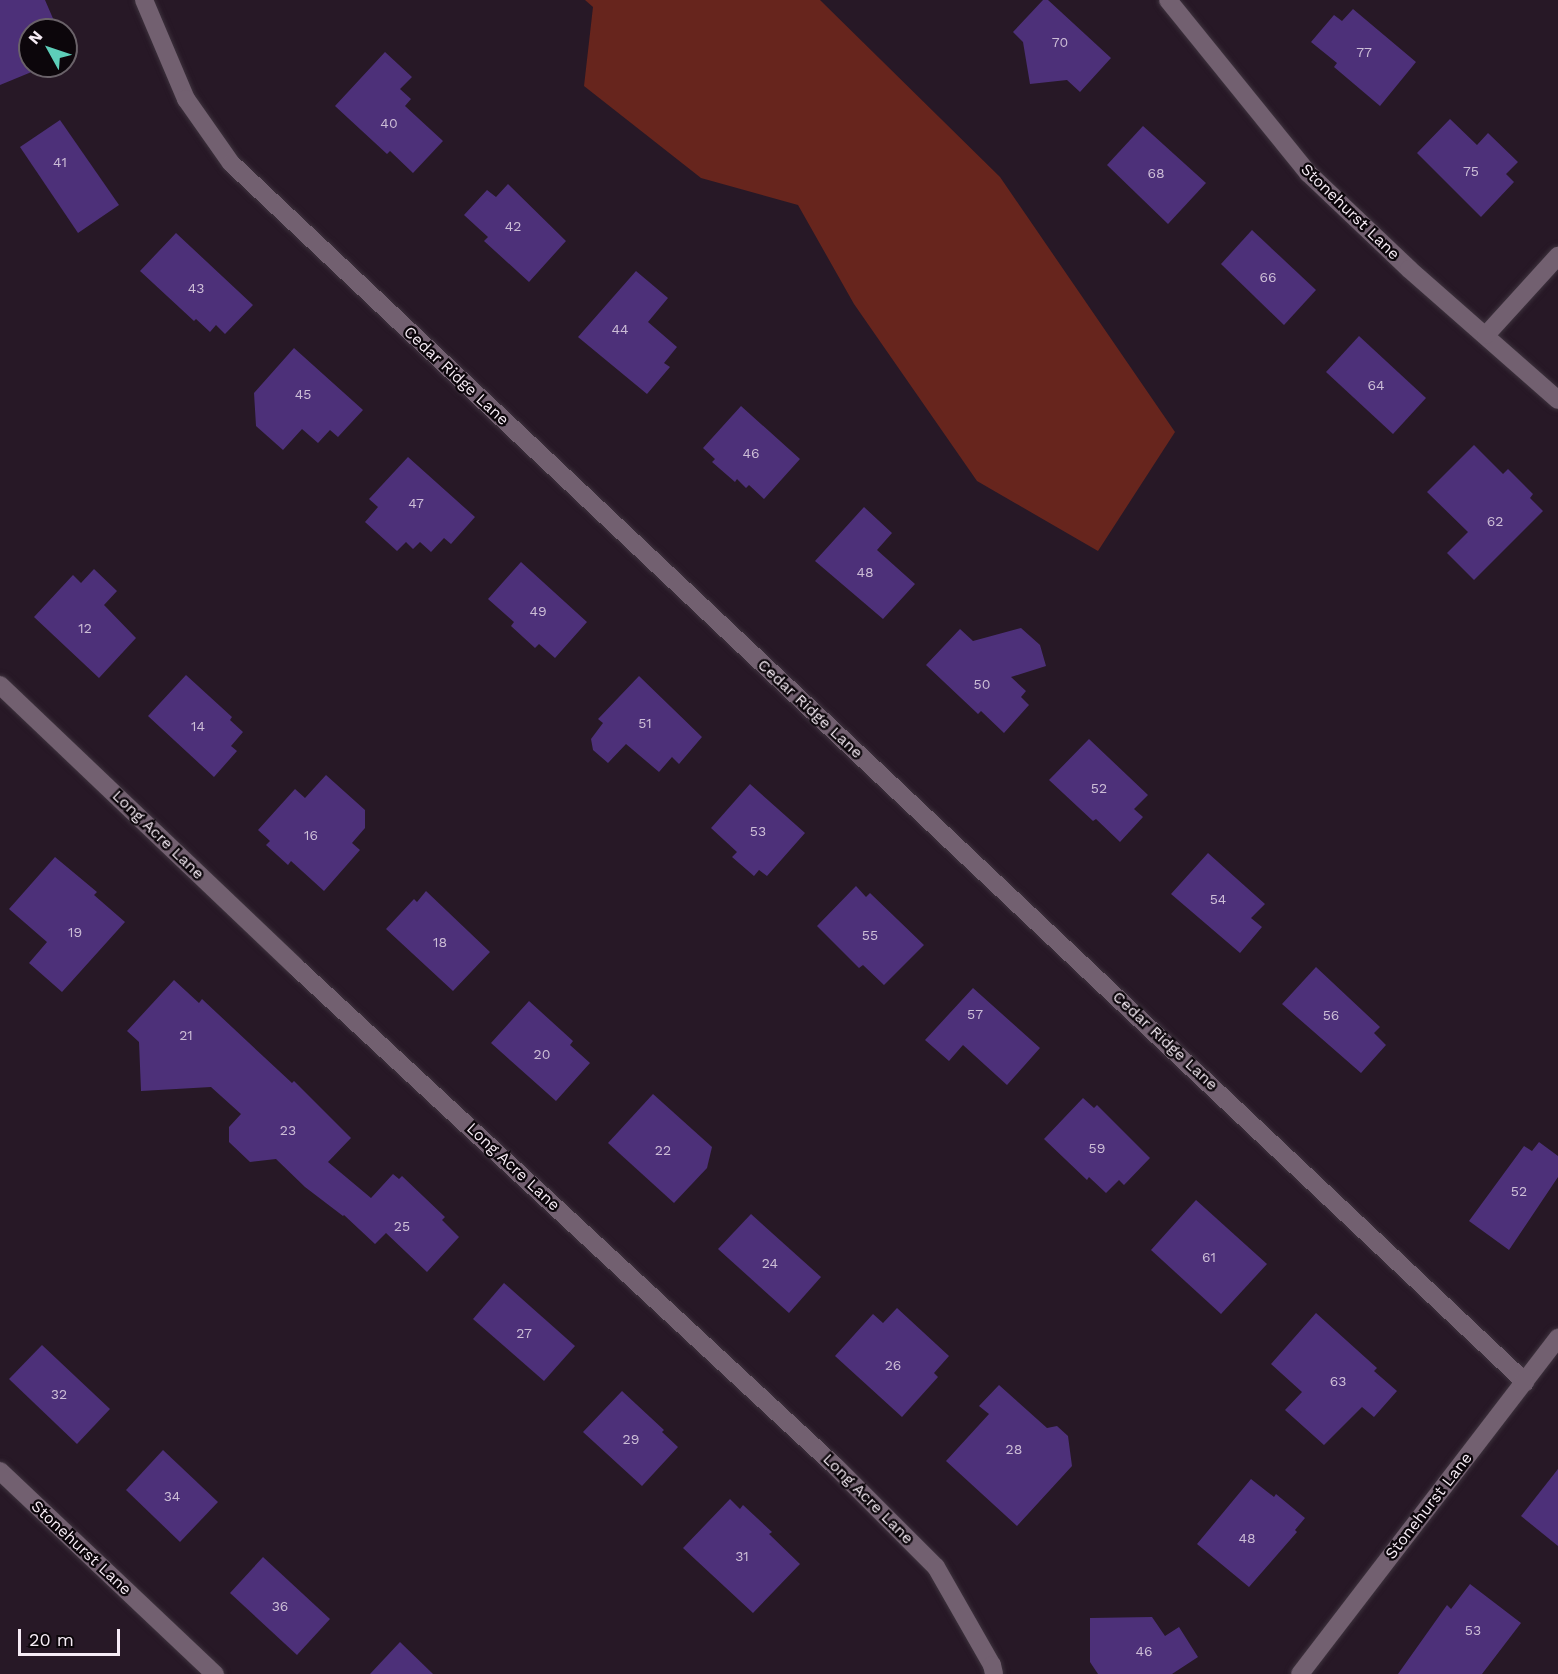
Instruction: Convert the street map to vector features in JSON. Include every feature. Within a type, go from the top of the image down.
[{"type":"street","name":"Cedar Ridge Lane","points":[[144,0],[186,99],[231,163],[1526,1382]]},
{"type":"street","name":"Stonehurst Lane","points":[[1167,0],[1308,173],[1408,268],[1558,400]]},
{"type":"street","points":[[1486,335],[1558,256]]},
{"type":"street","name":"Long Acre Lane","points":[[0,685],[295,966],[836,1467],[936,1567],[992,1665],[994,1674]]},
{"type":"street","name":"Stonehurst Lane","points":[[1300,1674],[1558,1338]]},
{"type":"street","name":"Stonehurst Lane","points":[[0,1471],[215,1674]]},
{"type":"shaded area","points":[[585,0],[820,0],[1000,177],[1175,432],[1098,551],[977,481],[854,304],[798,205],[701,178],[584,86],[593,7]]},
{"type":"building","points":[[0,0],[45,0],[53,18],[18,18],[18,78],[0,85]]},
{"type":"building","points":[[1043,0],[1048,0],[1111,58],[1080,92],[1067,80],[1030,84],[1023,42],[1013,32]]},
{"type":"building","points":[[1353,9],[1416,62],[1380,106],[1334,67],[1337,63],[1311,42],[1334,15],[1342,21]]},
{"type":"building","points":[[385,52],[412,77],[400,89],[411,99],[405,106],[443,141],[413,173],[390,151],[387,154],[335,106]]},
{"type":"building","points":[[1450,119],[1477,145],[1488,133],[1518,162],[1506,174],[1514,182],[1481,217],[1417,153]]},
{"type":"building","points":[[60,120],[119,205],[78,233],[20,147]]},
{"type":"building","points":[[1143,126],[1206,183],[1168,224],[1107,165]]},
{"type":"building","points":[[508,184],[566,241],[529,282],[484,241],[488,237],[464,215],[487,190],[496,197]]},
{"type":"building","points":[[1252,230],[1316,290],[1284,325],[1221,264]]},
{"type":"building","points":[[176,233],[253,305],[225,334],[216,325],[210,332],[196,319],[194,321],[140,271]]},
{"type":"building","points":[[636,271],[668,298],[648,322],[677,347],[664,363],[670,367],[647,394],[578,337]]},
{"type":"building","points":[[1359,336],[1426,398],[1393,434],[1326,372]]},
{"type":"building","points":[[294,348],[363,410],[338,437],[330,430],[318,443],[302,429],[283,450],[256,426],[254,393]]},
{"type":"building","points":[[741,406],[800,459],[764,499],[749,485],[746,488],[737,479],[735,482],[712,462],[715,459],[703,448]]},
{"type":"building","points":[[1474,445],[1503,474],[1508,469],[1533,494],[1530,498],[1543,511],[1474,580],[1447,553],[1468,532],[1427,492]]},
{"type":"building","points":[[408,457],[475,517],[451,544],[444,538],[431,552],[420,542],[413,549],[406,542],[397,551],[365,522],[378,507],[369,499]]},
{"type":"building","points":[[864,507],[892,533],[877,550],[915,584],[883,619],[815,561]]},
{"type":"building","points":[[521,562],[587,622],[555,658],[539,644],[535,648],[511,626],[514,622],[488,599]]},
{"type":"building","points":[[94,569],[117,591],[104,605],[136,638],[99,678],[34,617],[73,575],[81,583]]},
{"type":"building","points":[[1021,628],[1040,645],[1046,666],[1011,677],[1026,691],[1021,697],[1029,705],[1004,733],[981,711],[978,714],[926,665],[960,629],[973,641]]},
{"type":"building","points":[[186,675],[232,717],[230,720],[243,732],[231,746],[237,751],[214,777],[148,716]]},
{"type":"building","points":[[639,676],[702,737],[679,764],[672,757],[659,772],[626,744],[608,763],[593,750],[591,739],[603,723],[598,719]]},
{"type":"building","points":[[1089,739],[1148,795],[1134,809],[1143,817],[1120,842],[1096,819],[1093,821],[1049,780]]},
{"type":"building","points":[[326,775],[365,810],[365,828],[352,843],[360,850],[324,891],[291,861],[288,865],[266,845],[270,841],[258,830],[295,789],[305,798]]},
{"type":"building","points":[[750,784],[805,833],[767,876],[759,870],[754,876],[732,857],[737,852],[711,828]]},
{"type":"building","points":[[1208,853],[1265,904],[1251,918],[1262,927],[1240,953],[1171,894]]},
{"type":"building","points":[[55,857],[97,892],[94,895],[125,922],[62,992],[29,963],[47,942],[9,909]]},
{"type":"building","points":[[856,886],[866,897],[870,893],[924,945],[884,985],[863,965],[859,968],[817,926]]},
{"type":"building","points":[[426,891],[490,952],[453,991],[386,929],[414,899],[417,902]]},
{"type":"building","points":[[1316,967],[1380,1027],[1374,1033],[1386,1045],[1361,1073],[1282,1004]]},
{"type":"building","points":[[174,980],[199,1003],[202,999],[292,1083],[294,1081],[351,1138],[328,1162],[371,1198],[393,1174],[399,1179],[402,1176],[445,1217],[442,1220],[459,1237],[427,1272],[386,1233],[375,1244],[344,1215],[305,1187],[276,1159],[250,1162],[229,1142],[229,1127],[241,1114],[211,1087],[141,1091],[139,1042],[127,1031]]},
{"type":"building","points":[[973,988],[1040,1048],[1007,1085],[963,1045],[949,1061],[925,1040]]},
{"type":"building","points":[[529,1001],[573,1041],[570,1045],[590,1063],[556,1101],[491,1043]]},
{"type":"building","points":[[653,1094],[712,1147],[707,1168],[674,1203],[608,1143]]},
{"type":"building","points":[[1083,1098],[1094,1108],[1097,1105],[1150,1158],[1124,1185],[1119,1180],[1106,1193],[1089,1177],[1087,1180],[1044,1139]]},
{"type":"building","points":[[1539,1142],[1558,1156],[1558,1177],[1509,1250],[1469,1221],[1524,1146],[1532,1151]]},
{"type":"building","points":[[1196,1200],[1267,1264],[1221,1314],[1151,1250]]},
{"type":"building","points":[[751,1214],[821,1277],[789,1313],[718,1249]]},
{"type":"building","points":[[504,1283],[575,1346],[544,1381],[473,1319]]},
{"type":"building","points":[[897,1308],[949,1356],[934,1373],[938,1377],[902,1417],[835,1356],[873,1314],[883,1323]]},
{"type":"building","points":[[1316,1313],[1377,1368],[1374,1371],[1397,1391],[1374,1417],[1362,1407],[1324,1445],[1285,1410],[1302,1392],[1271,1364]]},
{"type":"building","points":[[42,1345],[110,1409],[77,1444],[9,1379]]},
{"type":"building","points":[[999,1385],[1047,1428],[1057,1426],[1068,1436],[1072,1466],[1017,1526],[946,1461],[989,1414],[979,1406]]},
{"type":"building","points":[[622,1391],[664,1430],[662,1432],[678,1447],[642,1486],[583,1432]]},
{"type":"building","points":[[163,1450],[218,1502],[180,1542],[126,1490]]},
{"type":"building","points":[[1558,1469],[1558,1546],[1521,1516]]},
{"type":"building","points":[[1251,1479],[1274,1497],[1276,1494],[1305,1518],[1295,1530],[1297,1532],[1249,1587],[1197,1544]]},
{"type":"building","points":[[730,1499],[740,1509],[743,1505],[772,1532],[769,1534],[800,1564],[753,1613],[683,1548]]},
{"type":"building","points":[[263,1557],[330,1619],[297,1655],[230,1593]]},
{"type":"building","points":[[1470,1584],[1521,1623],[1482,1674],[1398,1674],[1447,1605],[1451,1609]]},
{"type":"building","points":[[1152,1617],[1165,1636],[1179,1627],[1198,1657],[1172,1674],[1098,1674],[1090,1662],[1090,1618]]},
{"type":"building","points":[[400,1642],[433,1674],[370,1674]]}]
